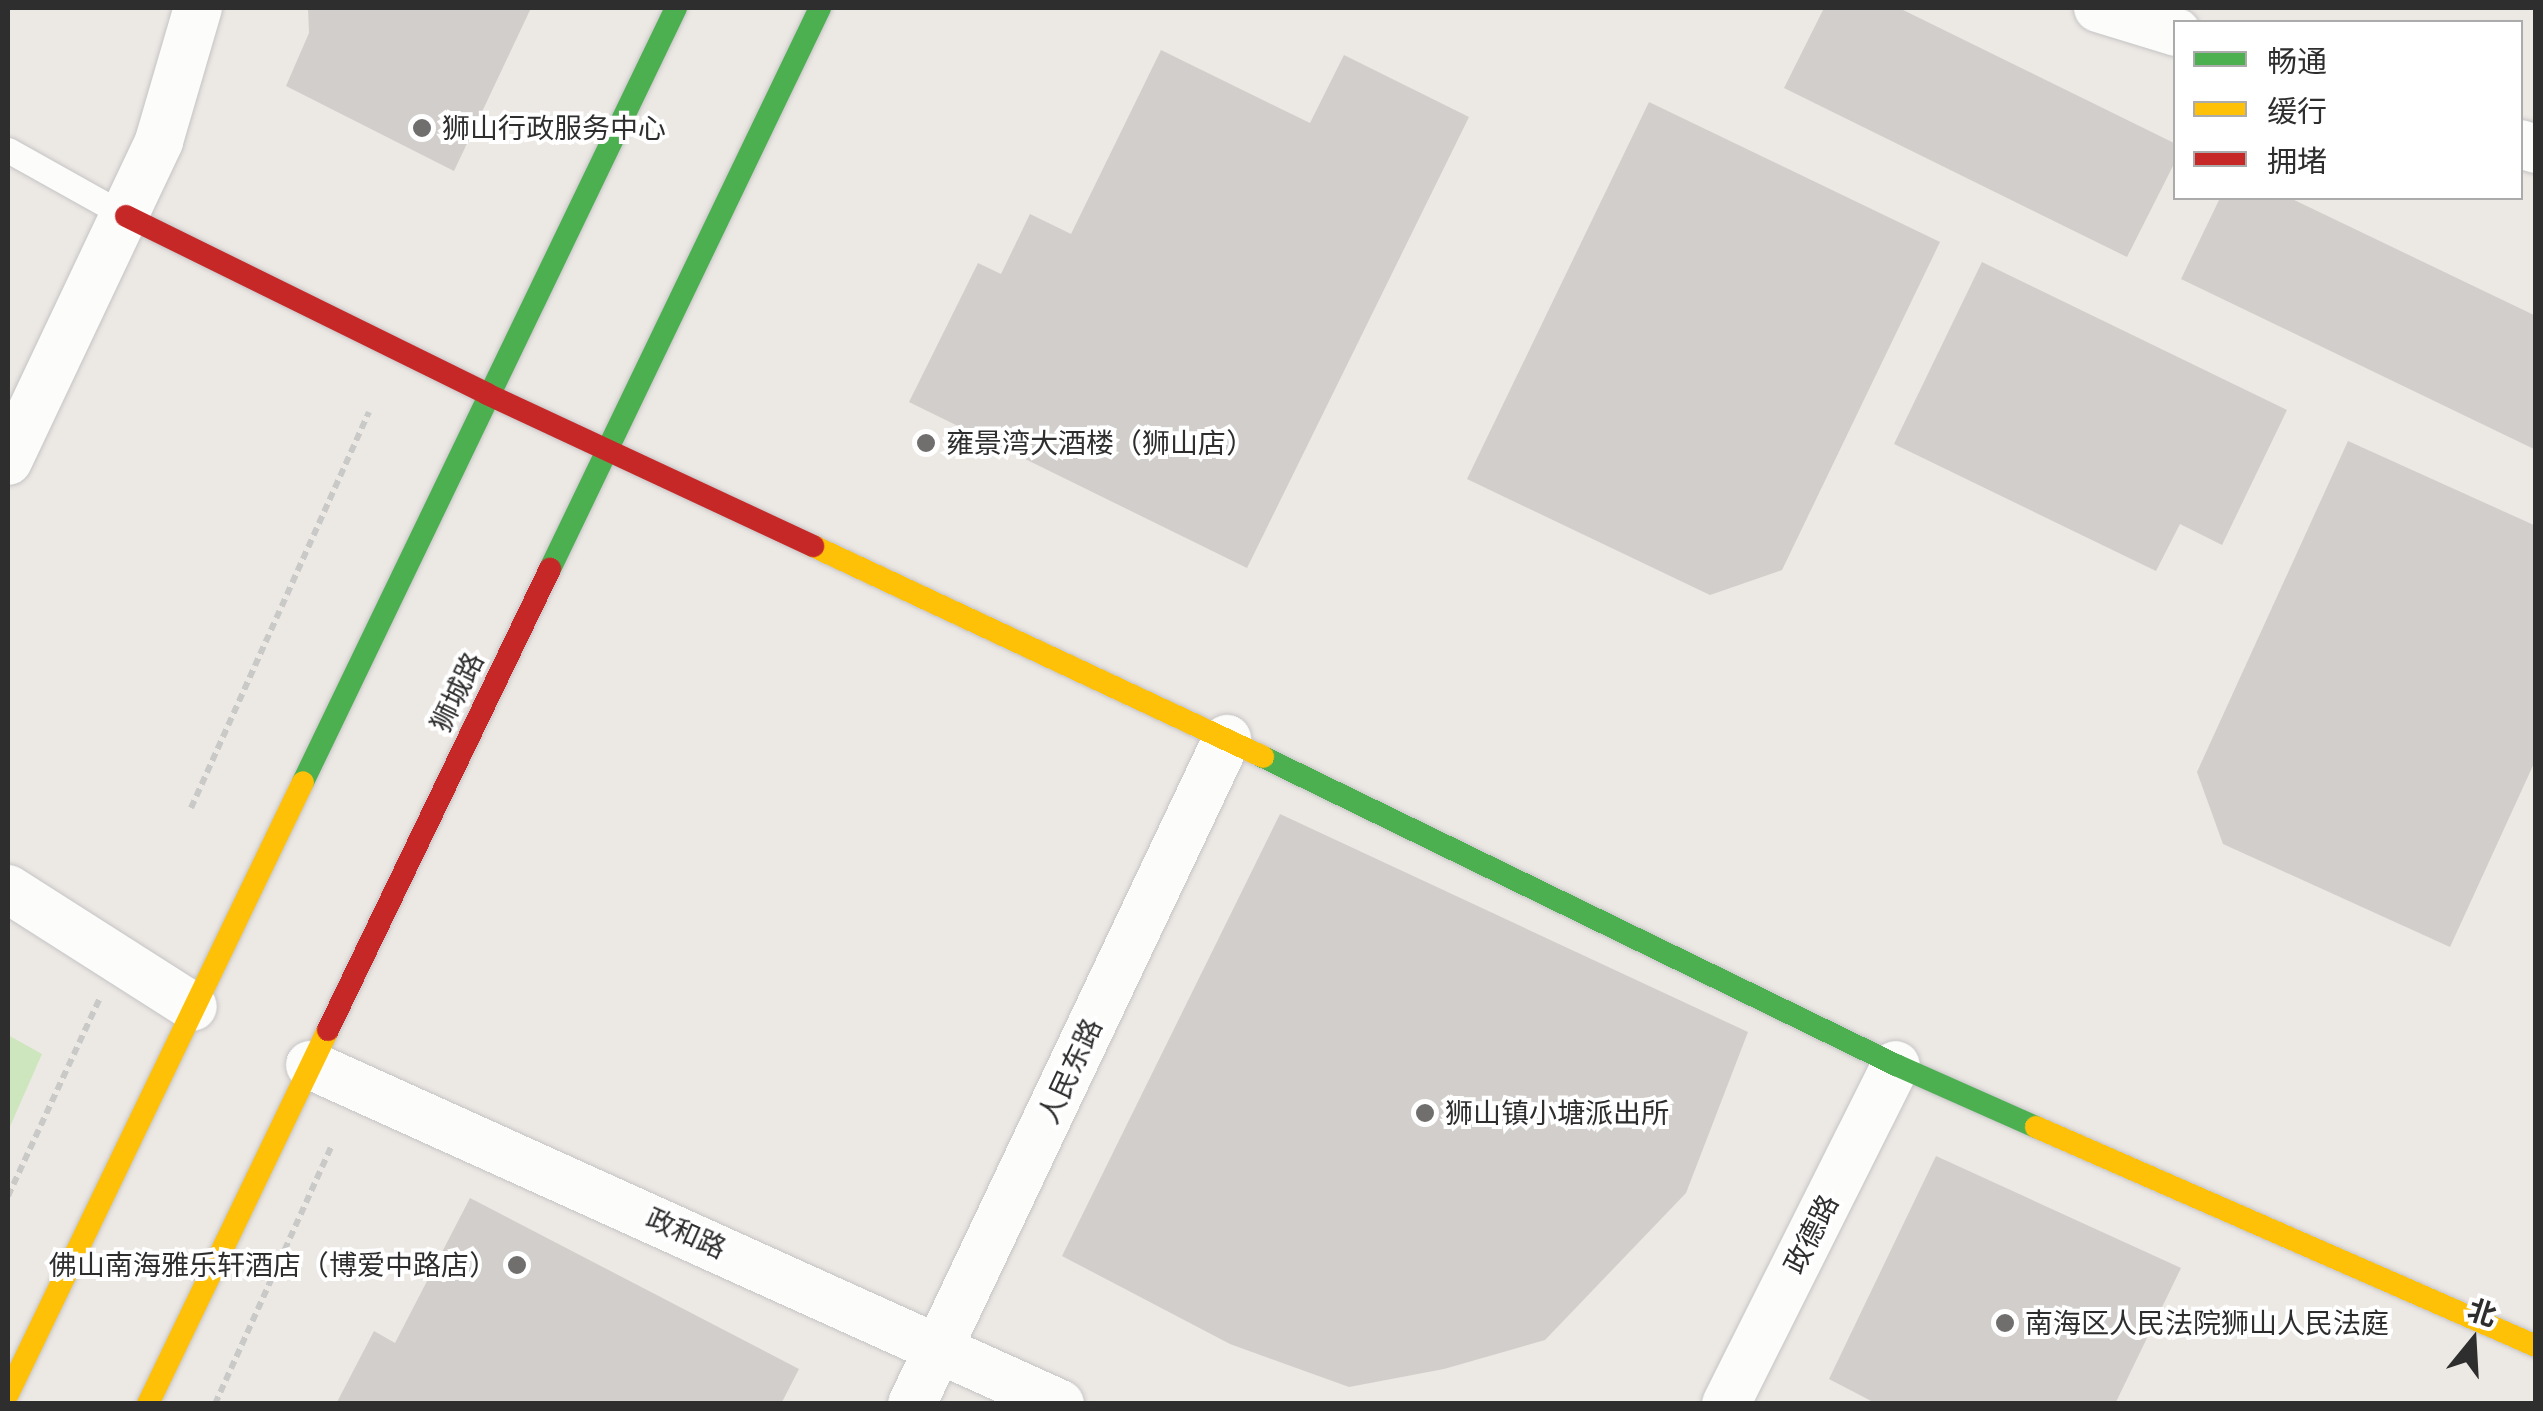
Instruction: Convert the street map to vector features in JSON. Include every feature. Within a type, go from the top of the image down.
[{"type":"street","points":[[8,461],[159,141],[198,8]]},
{"type":"street","points":[[8,1394],[676,8]]},
{"type":"street","name":"狮城路","points":[[148,1404],[820,8]]},
{"type":"street","points":[[2098,8],[2173,31]]},
{"type":"street","points":[[126,216],[487,394],[1227,739],[1896,1065],[2536,1346]]},
{"type":"street","name":"人民东路","points":[[912,1404],[1227,739]]},
{"type":"street","points":[[8,889],[193,1007]]},
{"type":"street","name":"政和路","points":[[310,1065],[1060,1404]]},
{"type":"street","name":"政德路","points":[[1726,1404],[1896,1065]]},
{"type":"lane","points":[[8,150],[126,216]]},
{"type":"path","points":[[191,808],[369,412]]},
{"type":"path","points":[[8,1196],[105,988]]},
{"type":"path","points":[[215,1404],[332,1144]]},
{"type":"green space","points":[[8,1035],[42,1054],[8,1131]]},
{"type":"building","name":"狮山行政服务中心","points":[[308,8],[531,8],[454,171],[286,86],[309,33]]},
{"type":"building","points":[[1824,8],[1899,8],[2173,143],[2173,166],[2127,257],[1784,88]]},
{"type":"building","points":[[1161,50],[1310,123],[1344,55],[1469,117],[1247,568],[909,402],[978,263],[1001,274],[1030,214],[1071,234]]},
{"type":"building","points":[[1649,102],[1940,242],[1782,570],[1710,595],[1467,479]]},
{"type":"building","points":[[2219,200],[2294,200],[2536,316],[2536,450],[2181,279]]},
{"type":"building","points":[[1982,262],[2287,410],[2222,545],[2180,524],[2156,571],[1894,444]]},
{"type":"building","points":[[2348,441],[2536,526],[2536,759],[2450,947],[2223,844],[2197,772]]},
{"type":"building","name":"狮山镇小塘派出所","points":[[1280,814],[1748,1032],[1686,1193],[1545,1340],[1444,1369],[1349,1387],[1230,1344],[1062,1256]]},
{"type":"building","name":"南海区人民法院狮山人民法庭","points":[[1936,1156],[2181,1268],[2115,1404],[1877,1404],[1829,1379]]},
{"type":"building","name":"佛山南海雅乐轩酒店（博爱中路店）","points":[[470,1198],[799,1369],[781,1404],[336,1404],[374,1331],[395,1343]]},
{"type":"traffic: fast","points":[[303,782],[676,8]]},
{"type":"traffic: fast","points":[[550,569],[820,8]]},
{"type":"traffic: fast","points":[[1263,757],[1896,1065],[2036,1127]]},
{"type":"traffic: slow","points":[[813,546],[1263,757]]},
{"type":"traffic: slow","points":[[8,1394],[303,782]]},
{"type":"traffic: slow","points":[[148,1404],[328,1030]]},
{"type":"traffic: slow","points":[[2036,1127],[2536,1346]]},
{"type":"traffic: jam","points":[[126,216],[487,394],[813,546]]},
{"type":"traffic: jam","points":[[328,1030],[550,569]]},
{"type":"place","name":"狮山行政服务中心","points":[[422,128]]},
{"type":"place","name":"雍景湾大酒楼（狮山店）","points":[[926,443]]},
{"type":"place","name":"狮山镇小塘派出所","points":[[1425,1113]]},
{"type":"place","name":"佛山南海雅乐轩酒店（博爱中路店）","points":[[517,1265]]},
{"type":"place","name":"南海区人民法院狮山人民法庭","points":[[2005,1323]]}]
